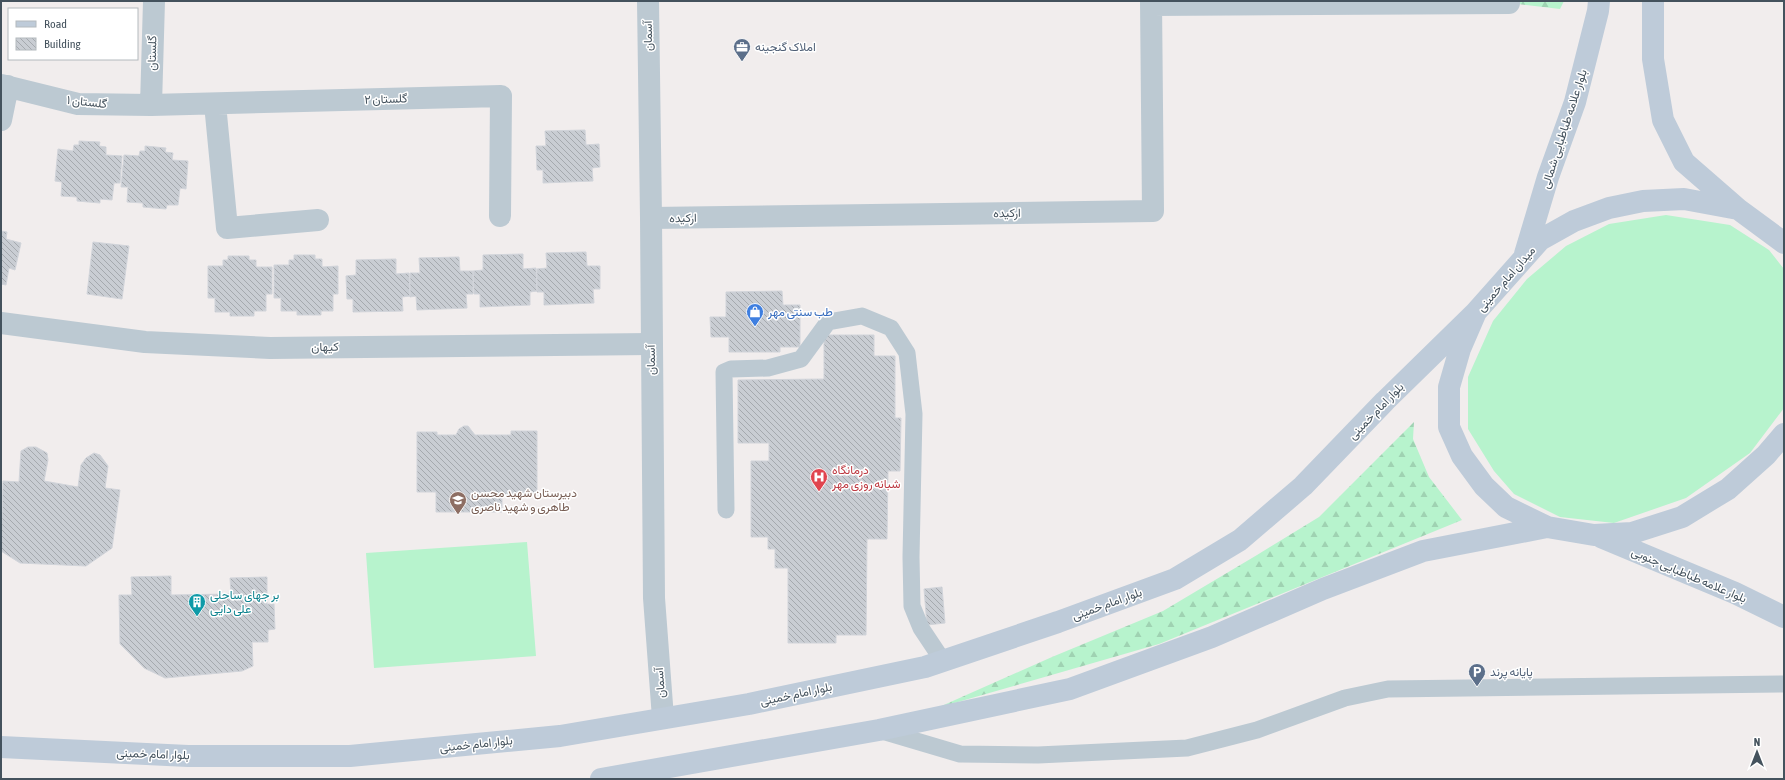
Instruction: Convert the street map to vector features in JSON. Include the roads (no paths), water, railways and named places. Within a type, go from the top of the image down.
[{"type":"main road","name":"بلوار علامه طباطبایی شمالی","points":[[1524,257],[1548,177],[1575,102],[1598,11],[1599,1]]},
{"type":"main road","points":[[1653,1],[1654,59],[1662,120],[1684,162],[1746,214],[1784,221]]},
{"type":"main road","name":"میدان امام خمینی","points":[[1784,243],[1746,214],[1684,199],[1643,201],[1609,208],[1574,221],[1540,240],[1476,312],[1460,349],[1449,387],[1449,427],[1462,456],[1484,486],[1506,507],[1547,527],[1594,535],[1632,533],[1682,517],[1728,489],[1766,455],[1784,434]]},
{"type":"main road","name":"بلوار امام خمینی","points":[[1,747],[188,756],[350,756],[560,736],[749,704],[925,667],[1058,622],[1175,579],[1240,540],[1304,486],[1385,401],[1476,312]]},
{"type":"main road","points":[[601,779],[879,730],[1070,689],[1212,637],[1324,590],[1423,551],[1547,527]]},
{"type":"main road","name":"بلوار علامه طباطبایی جنوبی","points":[[1594,535],[1728,590],[1784,617]]},
{"type":"street","name":"گلستان","points":[[151,105],[154,1]]},
{"type":"street","name":"آسمان","points":[[648,1],[654,598],[663,718]]},
{"type":"street","name":"ارکیده","points":[[651,218],[1153,211],[1151,3]]},
{"type":"street","points":[[1151,3],[1509,3]]},
{"type":"street","name":"گلستان ۱","points":[[4,86],[78,104],[151,105]]},
{"type":"street","points":[[1,120],[4,86]]},
{"type":"street","name":"گلستان ۲","points":[[151,105],[501,96],[500,216]]},
{"type":"street","points":[[215,104],[227,228],[318,220]]},
{"type":"street","name":"کیهان","points":[[1,323],[145,342],[270,348],[651,344]]},
{"type":"lane","points":[[726,510],[724,372],[730,369],[768,368],[802,359],[828,322],[862,316],[891,328],[907,353],[914,414],[911,557],[912,606],[921,628],[943,661]]},
{"type":"lane","points":[[879,730],[960,754],[1038,755],[1187,748],[1257,730],[1345,698],[1388,689],[1784,684]]},
{"type":"place","name":"املاک گنجینه","points":[[742,62]]},
{"type":"place","name":"طب سنتی مهر","points":[[755,327]]},
{"type":"place","name":"درمانگاه شبانه روزی مهر","points":[[819,492]]},
{"type":"place","name":"دبیرستان شهید محسن طاهری و شهید ناصری","points":[[458,515]]},
{"type":"place","name":"بر جهای ساحلی علی دایی","points":[[197,617]]},
{"type":"place","name":"پایانه پرند","points":[[1477,687]]}]
